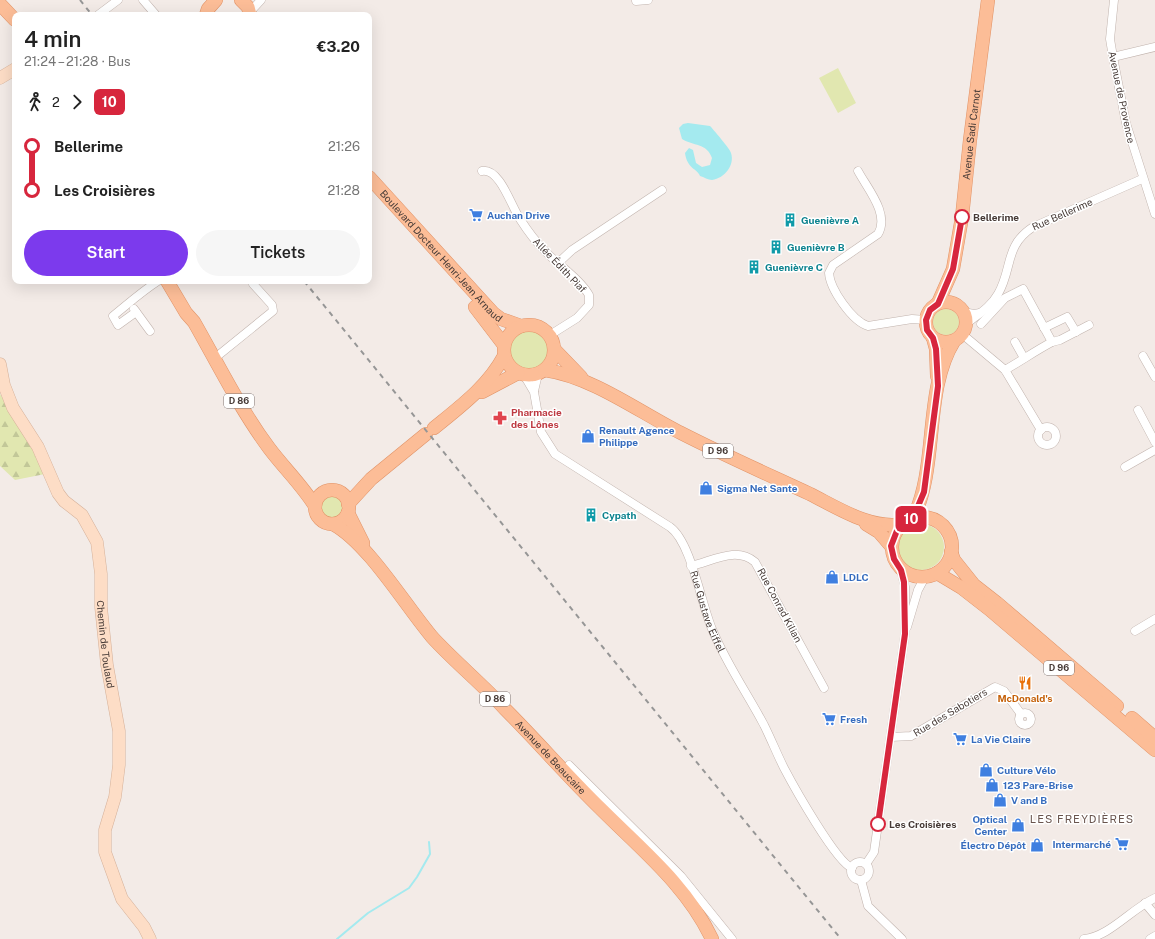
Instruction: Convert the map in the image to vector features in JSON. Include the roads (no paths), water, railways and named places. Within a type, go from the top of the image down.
[{"type":"main road","points":[[241,0],[249,12]]},
{"type":"main road","name":"Avenue Sadi Carnot","points":[[938,304],[953,269],[962,217],[970,140],[988,0]]},
{"type":"main road","points":[[0,4],[12,17]]},
{"type":"main road","name":"Boulevard Docteur Henri-Jean Arnaud","points":[[372,180],[493,313],[501,319],[521,326]]},
{"type":"main road","name":"Boulevard Docteur Henri-Jean Arnaud","points":[[372,193],[488,322],[504,350]]},
{"type":"main road","name":"Avenue Sadi Carnot","points":[[953,269],[960,323]]},
{"type":"main road","name":"D 86","points":[[169,284],[194,322],[256,429],[315,506]]},
{"type":"main road","name":"D 86","points":[[177,284],[191,309],[194,322]]},
{"type":"main road","points":[[938,386],[936,349],[933,338],[927,330],[926,320],[930,310],[938,304],[948,302],[960,323]]},
{"type":"main road","points":[[933,338],[943,342],[960,323]]},
{"type":"main road","points":[[933,520],[927,508],[924,492],[938,386],[948,351],[960,323]]},
{"type":"main road","points":[[371,479],[339,492],[325,492],[317,500],[315,506],[319,518],[325,522],[334,524],[342,520],[359,489],[470,399],[492,375],[504,350],[508,335],[521,326],[534,325],[546,330],[550,335],[555,350],[552,361],[542,372],[521,374],[470,399]]},
{"type":"main road","points":[[504,350],[510,366],[521,374]]},
{"type":"main road","name":"D 96","points":[[555,350],[586,382]]},
{"type":"main road","name":"D 96","points":[[542,372],[564,373],[586,382],[682,433],[853,515],[879,532],[891,546]]},
{"type":"main road","name":"D 86","points":[[292,475],[314,488],[325,492]]},
{"type":"main road","points":[[339,492],[345,497],[348,508]]},
{"type":"main road","points":[[908,521],[920,517],[933,520],[940,524],[950,536],[951,552],[944,568],[937,573],[925,577],[912,576],[901,570],[894,559],[891,546],[895,533],[908,521],[924,492]]},
{"type":"main road","name":"Avenue de Beaucaire","points":[[348,508],[371,558]]},
{"type":"main road","name":"D 96","points":[[853,515],[890,526],[908,521]]},
{"type":"main road","name":"Avenue de Beaucaire","points":[[334,524],[345,532],[371,558],[433,637],[505,708],[560,768],[676,883],[700,915],[712,939]]},
{"type":"main road","name":"D 96","points":[[951,552],[954,560],[974,585],[1008,612],[1155,738]]},
{"type":"main road","name":"D 96","points":[[937,573],[962,588],[1155,750]]},
{"type":"street","points":[[102,12],[118,0]]},
{"type":"street","points":[[143,0],[153,12]]},
{"type":"street","points":[[252,12],[262,0]]},
{"type":"street","points":[[636,0],[648,0]]},
{"type":"street","name":"Avenue de Provence","points":[[1114,0],[1110,39],[1113,58],[1126,123],[1142,179],[1155,212]]},
{"type":"street","points":[[1113,58],[1155,47]]},
{"type":"street","points":[[0,78],[12,71]]},
{"type":"street","name":"Allée Édith Piaf","points":[[482,171],[490,171],[496,176],[521,220],[545,251],[587,291],[590,300],[589,305],[577,318],[550,335]]},
{"type":"street","points":[[858,171],[882,217],[881,228],[878,234],[833,265],[829,273],[832,285],[850,313],[862,324],[868,326],[912,319],[926,320]]},
{"type":"street","name":"Rue Bellerime","points":[[960,323],[980,312],[997,296],[1003,284],[1010,256],[1016,242],[1022,234],[1033,227],[1142,179]]},
{"type":"street","points":[[558,263],[572,250],[662,190]]},
{"type":"street","points":[[136,312],[118,325],[113,316],[129,303],[132,298],[153,284]]},
{"type":"street","points":[[215,358],[274,311],[272,305],[253,284]]},
{"type":"street","points":[[981,324],[1005,298],[1023,289],[1052,342]]},
{"type":"street","points":[[129,303],[150,331]]},
{"type":"street","points":[[1044,328],[1067,317],[1076,332]]},
{"type":"street","points":[[960,323],[1005,370],[1041,430]]},
{"type":"street","points":[[1005,370],[1052,342],[1060,340],[1089,325]]},
{"type":"street","points":[[1015,342],[1024,358]]},
{"type":"street","points":[[1143,356],[1155,377]]},
{"type":"street","name":"Chemin de Toulaud","points":[[0,364],[4,386],[13,408],[38,447],[58,492],[64,501],[82,515],[97,542],[101,574],[101,607],[107,665],[119,731],[117,784],[115,797],[105,830],[105,852],[122,899],[144,927],[150,939]]},
{"type":"street","name":"Rue Gustave Eiffel","points":[[534,392],[542,372]]},
{"type":"street","name":"Rue Gustave Eiffel","points":[[521,374],[534,392],[541,432],[550,448],[566,462],[675,531],[683,543],[712,629],[726,659],[765,726],[784,768],[841,859],[852,868]]},
{"type":"street","points":[[1138,410],[1155,442]]},
{"type":"street","points":[[1125,467],[1155,450]]},
{"type":"street","name":"Rue Conrad Kilian","points":[[692,566],[736,554],[746,556],[755,562],[824,688]]},
{"type":"street","points":[[901,570],[905,587],[905,634]]},
{"type":"street","points":[[866,864],[874,852],[903,643],[918,590],[925,577]]},
{"type":"street","points":[[1135,631],[1155,619]]},
{"type":"street","name":"Rue des Sabotiers","points":[[891,737],[903,738],[911,736],[995,687],[1004,691],[1021,714]]},
{"type":"street","name":"Avenue de Beaucaire","points":[[569,765],[681,876],[732,939]]},
{"type":"street","points":[[858,862],[866,864],[869,868],[869,874],[866,878],[861,880],[854,877],[852,868],[858,862]]},
{"type":"street","points":[[861,880],[868,906],[902,939]]},
{"type":"street","points":[[1084,939],[1101,934],[1155,898]]},
{"type":"street","points":[[1146,903],[1155,915]]},
{"type":"street","points":[[1150,939],[1155,936]]},
{"type":"water","points":[[688,123],[710,126],[730,151],[732,162],[728,170],[721,177],[709,180],[700,176],[688,162],[685,153],[689,148],[693,150],[696,163],[702,167],[710,165],[712,158],[710,153],[703,147],[682,139],[679,128],[683,124]]},
{"type":"waterway","points":[[337,939],[368,913],[409,888],[430,854],[429,842]]},
{"type":"railway","points":[[80,0],[90,12]]},
{"type":"railway","points":[[306,284],[841,939]]},
{"type":"place","name":"Auchan Drive","points":[[476,215]]},
{"type":"place","name":"Bellerime","points":[[962,217]]},
{"type":"place","name":"Guenièvre A","points":[[790,220]]},
{"type":"place","name":"Guenièvre B","points":[[776,247]]},
{"type":"place","name":"Guenièvre C","points":[[754,267]]},
{"type":"place","name":"Pharmacie des Lônes","points":[[500,418]]},
{"type":"place","name":"Renault Agence Philippe","points":[[588,436]]},
{"type":"place","name":"Sigma Net Sante","points":[[706,488]]},
{"type":"place","name":"Cypath","points":[[591,515]]},
{"type":"place","name":"LDLC","points":[[832,577]]},
{"type":"place","name":"McDonald's","points":[[1025,683]]},
{"type":"place","name":"Fresh","points":[[829,719]]},
{"type":"place","name":"La Vie Claire","points":[[960,739]]},
{"type":"place","name":"Culture Vélo","points":[[986,770]]},
{"type":"place","name":"123 Pare-Brise","points":[[992,785]]},
{"type":"place","name":"V and B","points":[[1000,800]]},
{"type":"place","name":"Les Croisières","points":[[878,824]]},
{"type":"place","name":"Optical Center","points":[[1018,825]]},
{"type":"place","name":"Intermarché","points":[[1122,844]]},
{"type":"place","name":"Électro Dépôt","points":[[1037,845]]},
{"type":"district","name":"LES FREYDIÈRES","points":[[1082,819]]}]
